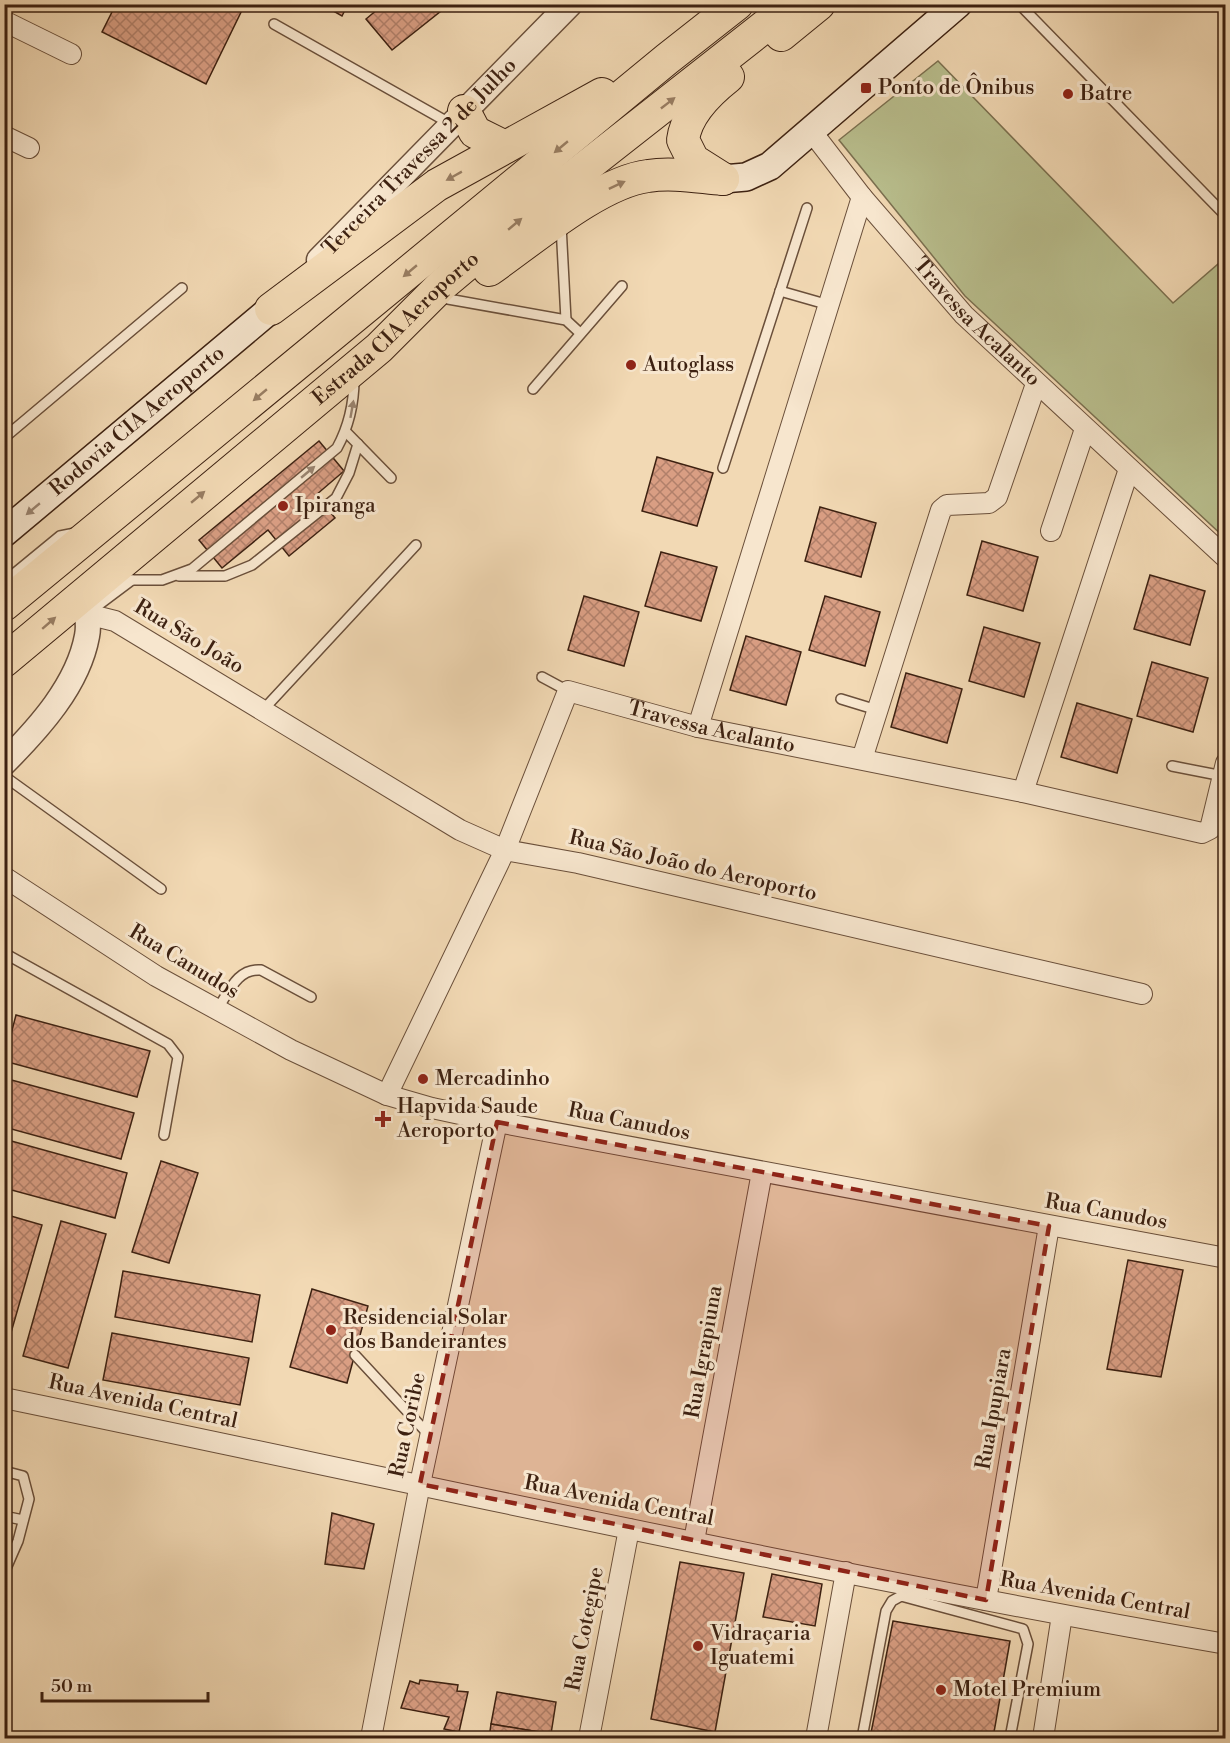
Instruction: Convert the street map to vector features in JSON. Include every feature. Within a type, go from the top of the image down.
[{"type":"highway","name":"Estrada CIA Aeroporto","points":[[4,605],[667,59],[737,4]]},
{"type":"highway","name":"Estrada CIA Aeroporto","points":[[4,661],[88,596],[379,348],[442,285],[536,206],[793,4]]},
{"type":"highway","points":[[723,179],[693,160],[688,153],[683,140],[688,122],[720,83],[819,4]]},
{"type":"highway","points":[[271,309],[437,185],[667,59]]},
{"type":"highway","points":[[457,117],[475,132],[505,147]]},
{"type":"highway","points":[[379,348],[407,332],[448,299],[560,220],[610,188],[628,180],[671,175],[723,179]]},
{"type":"main road","points":[[723,179],[746,177],[758,173],[812,132],[958,4]]},
{"type":"main road","name":"Rodovia CIA Aeroporto","points":[[4,532],[271,309]]},
{"type":"street","name":"Terceira Travessa 2 de Julho","points":[[271,309],[570,4]]},
{"type":"street","points":[[4,21],[71,54]]},
{"type":"street","name":"Travessa Acalanto","points":[[812,132],[862,197],[964,315],[1226,558]]},
{"type":"street","points":[[4,136],[29,148]]},
{"type":"street","points":[[698,728],[862,197]]},
{"type":"street","points":[[862,759],[941,510],[947,505],[989,503],[998,496],[1036,384]]},
{"type":"street","points":[[1050,531],[1085,429]]},
{"type":"street","points":[[1023,792],[1129,469]]},
{"type":"street","points":[[4,763],[39,726],[71,677],[87,635],[88,596]]},
{"type":"street","name":"Rua São João","points":[[88,596],[115,621],[263,710]]},
{"type":"street","name":"Travessa Acalanto","points":[[568,691],[698,728],[1023,792],[1202,833],[1210,829],[1224,769]]},
{"type":"street","points":[[387,1095],[505,850],[568,691]]},
{"type":"street","name":"Rua São João do Aeroporto","points":[[263,710],[450,825],[505,850],[578,863],[1142,994]]},
{"type":"street","name":"Rua Canudos","points":[[4,877],[156,976],[291,1050],[387,1095],[432,1108],[497,1122],[1226,1258]]},
{"type":"street","name":"Rua Coribe","points":[[371,1738],[420,1484],[497,1122]]},
{"type":"street","name":"Rua Igrapiuna","points":[[694,1540],[762,1172]]},
{"type":"street","name":"Rua Ipupiara","points":[[986,1600],[1048,1226]]},
{"type":"street","name":"Rua Avenida Central","points":[[4,1398],[629,1529],[694,1540],[1062,1616],[1226,1644]]},
{"type":"street","name":"Rua Cotegipe","points":[[589,1738],[629,1529]]},
{"type":"street","points":[[816,1738],[846,1572]]},
{"type":"street","points":[[1042,1738],[1062,1616]]},
{"type":"lane","points":[[1019,4],[1224,214]]},
{"type":"lane","points":[[274,24],[457,117]]},
{"type":"lane","points":[[723,468],[807,208]]},
{"type":"lane","points":[[560,220],[566,320]]},
{"type":"lane","points":[[533,389],[622,286]]},
{"type":"lane","points":[[4,438],[182,288]]},
{"type":"lane","points":[[780,291],[829,305]]},
{"type":"lane","points":[[448,299],[566,320],[580,333]]},
{"type":"lane","points":[[88,596],[132,580],[162,580],[192,569],[337,448],[346,432],[352,410],[355,368]]},
{"type":"lane","points":[[346,432],[391,478]]},
{"type":"lane","points":[[174,576],[225,576],[252,565],[336,498],[349,473],[358,444]]},
{"type":"lane","points":[[4,582],[60,536],[98,528]]},
{"type":"lane","points":[[263,710],[416,545]]},
{"type":"lane","points":[[88,596],[132,580]]},
{"type":"lane","points":[[542,677],[568,691]]},
{"type":"lane","points":[[841,699],[877,710]]},
{"type":"lane","points":[[1172,766],[1224,769]]},
{"type":"lane","points":[[4,776],[161,889]]},
{"type":"lane","points":[[4,954],[168,1044],[178,1057],[164,1135]]},
{"type":"lane","points":[[217,1010],[240,975],[254,969],[261,970],[311,997]]},
{"type":"lane","points":[[355,1355],[430,1436]]},
{"type":"lane","points":[[4,1472],[23,1476],[29,1499],[4,1573]]},
{"type":"lane","points":[[4,1516],[23,1520]]},
{"type":"lane","points":[[862,1738],[886,1611],[892,1601],[901,1596],[1023,1629],[1028,1644],[1010,1738]]},
{"type":"highlighted area","points":[[497,1122],[1049,1226],[986,1600],[420,1484]]},
{"type":"green space","points":[[938,61],[1173,303],[1225,258],[1225,538],[965,296],[839,140]]},
{"type":"building","points":[[116,4],[245,4],[206,84],[102,32]]},
{"type":"building","points":[[321,4],[348,4],[342,16]]},
{"type":"building","points":[[384,4],[437,4],[441,11],[392,50],[366,19]]},
{"type":"building","name":"Ipiranga","points":[[319,441],[344,471],[316,495],[335,518],[289,556],[268,530],[222,568],[199,540]]},
{"type":"building","points":[[657,457],[713,473],[697,526],[642,511]]},
{"type":"building","points":[[820,507],[876,523],[861,577],[805,561]]},
{"type":"building","points":[[982,541],[1038,557],[1023,611],[967,595]]},
{"type":"building","points":[[661,552],[717,567],[701,621],[645,606]]},
{"type":"building","points":[[1150,575],[1205,591],[1190,645],[1134,629]]},
{"type":"building","points":[[584,596],[639,612],[624,666],[568,650]]},
{"type":"building","points":[[825,596],[880,612],[865,666],[809,650]]},
{"type":"building","points":[[984,627],[1040,643],[1024,697],[969,681]]},
{"type":"building","points":[[746,636],[801,652],[786,705],[730,690]]},
{"type":"building","points":[[1152,662],[1208,678],[1193,732],[1137,716]]},
{"type":"building","points":[[906,673],[962,689],[947,743],[891,727]]},
{"type":"building","points":[[1077,703],[1132,719],[1117,773],[1061,757]]},
{"type":"building","points":[[16,1015],[150,1051],[137,1097],[4,1061]]},
{"type":"building","points":[[4,1078],[134,1113],[121,1159],[4,1127]]},
{"type":"building","points":[[4,1139],[127,1173],[115,1218],[4,1188]]},
{"type":"building","points":[[161,1161],[198,1173],[169,1263],[132,1252]]},
{"type":"building","points":[[4,1214],[42,1225],[4,1357]]},
{"type":"building","points":[[61,1221],[106,1234],[68,1368],[23,1356]]},
{"type":"building","points":[[1128,1260],[1183,1270],[1161,1377],[1107,1369]]},
{"type":"building","points":[[123,1271],[260,1295],[252,1342],[115,1317]]},
{"type":"building","name":"Residencial Solar dos Bandeirantes","points":[[312,1289],[368,1306],[347,1383],[290,1367]]},
{"type":"building","points":[[112,1333],[249,1358],[240,1405],[103,1380]]},
{"type":"building","points":[[1226,1357],[1226,1393],[1219,1392]]},
{"type":"building","points":[[332,1513],[374,1524],[364,1569],[325,1564]]},
{"type":"building","name":"Vidraçaria Iguatemi","points":[[680,1562],[744,1573],[715,1732],[651,1719]]},
{"type":"building","points":[[772,1574],[822,1584],[815,1626],[763,1617]]},
{"type":"building","name":"Motel Premium","points":[[893,1621],[1010,1641],[993,1738],[870,1738]]},
{"type":"building","points":[[420,1680],[458,1685],[457,1691],[468,1692],[459,1732],[444,1729],[449,1717],[401,1708],[410,1681],[419,1684]]},
{"type":"building","points":[[497,1692],[556,1702],[551,1734],[491,1724]]},
{"type":"building","points":[[491,1724],[551,1734],[550,1738],[489,1738]]},
{"type":"place","name":"Ponto de Ônibus","points":[[866,88]]},
{"type":"place","name":"Batre","points":[[1068,94]]},
{"type":"place","name":"Autoglass","points":[[631,365]]},
{"type":"place","name":"Ipiranga","points":[[283,506]]},
{"type":"place","name":"Mercadinho","points":[[423,1079]]},
{"type":"place","name":"Hapvida Saude Aeroporto","points":[[383,1119]]},
{"type":"place","name":"Residencial Solar dos Bandeirantes","points":[[331,1330]]},
{"type":"place","name":"Vidraçaria Iguatemi","points":[[698,1646]]},
{"type":"place","name":"Motel Premium","points":[[941,1690]]}]
